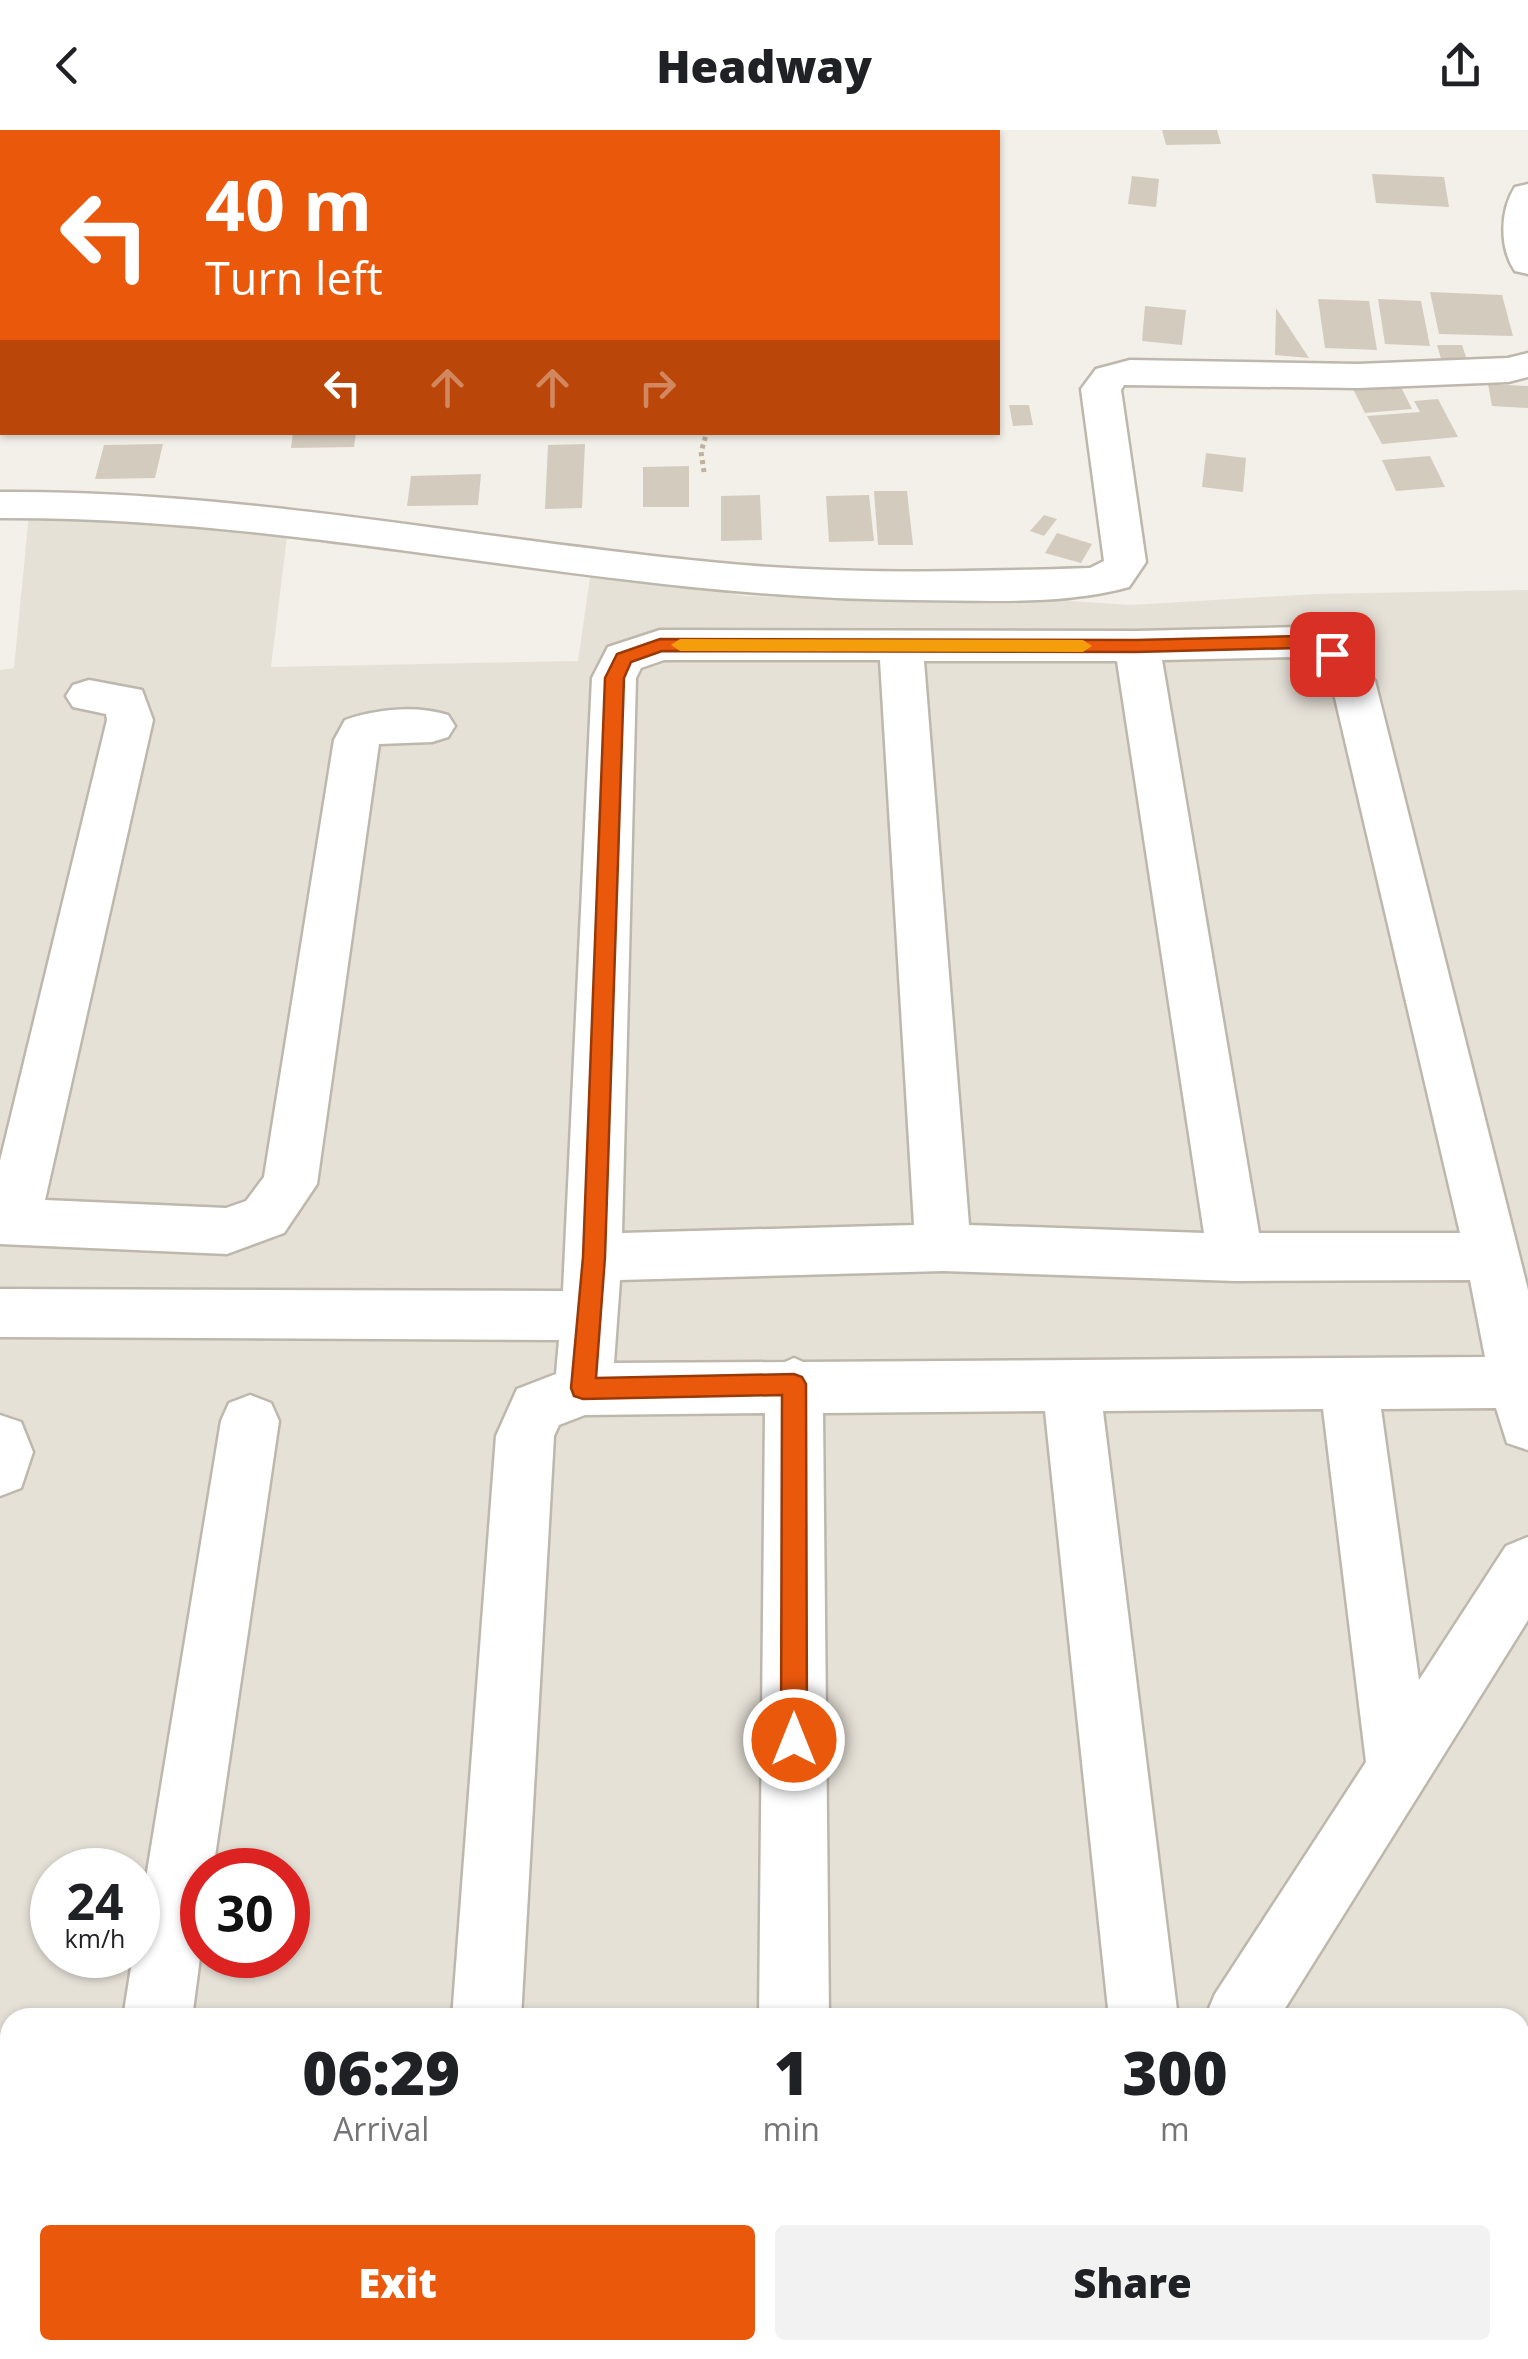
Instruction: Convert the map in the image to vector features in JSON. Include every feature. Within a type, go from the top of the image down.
[{"type":"street","points":[[1528,195],[1522,207],[1521,237],[1528,263]]},
{"type":"street","points":[[0,505],[238,512],[663,572],[758,580],[895,586],[1090,582],[1114,577],[1125,562],[1101,389],[1110,377],[1130,372],[1377,376],[1508,370],[1528,365]]},
{"type":"street","points":[[487,2008],[525,1436],[536,1407],[583,1388],[794,1384],[1349,1382],[1524,1403],[1493,1256],[1352,681],[1332,654],[1298,642],[1136,646],[660,645],[624,658],[614,678],[594,1257],[586,1316],[583,1388]]},
{"type":"street","points":[[900,646],[943,1248]]},
{"type":"street","points":[[1136,646],[1235,1257]]},
{"type":"street","points":[[89,696],[126,701],[130,720],[6,1221],[227,1231],[264,1217],[290,1184],[357,740],[361,731],[370,728],[432,726]]},
{"type":"street","points":[[594,1257],[943,1248],[1235,1257],[1493,1256]]},
{"type":"street","points":[[0,1313],[586,1316]]},
{"type":"street","points":[[1349,1382],[1398,1764]]},
{"type":"street","points":[[794,1384],[794,2008]]},
{"type":"street","points":[[1070,1384],[1143,2008]]},
{"type":"street","points":[[160,2008],[250,1421]]},
{"type":"street","points":[[0,1441],[4,1452],[0,1469]]},
{"type":"street","points":[[1245,2008],[1528,1566]]},
{"type":"path","points":[[704,472],[705,435]]},
{"type":"shaded area","points":[[29,514],[289,520],[271,667],[578,661],[591,571],[745,596],[870,600],[998,596],[1131,605],[1316,594],[1528,590],[1528,2008],[0,2008],[0,670],[14,668]]},
{"type":"building","points":[[1162,130],[1217,130],[1221,144],[1166,145]]},
{"type":"building","points":[[1372,174],[1444,177],[1449,207],[1376,203]]},
{"type":"building","points":[[1132,176],[1159,179],[1156,207],[1128,204]]},
{"type":"building","points":[[1430,292],[1502,295],[1513,336],[1439,334]]},
{"type":"building","points":[[1318,299],[1369,301],[1377,350],[1325,348]]},
{"type":"building","points":[[1378,299],[1421,301],[1430,346],[1385,344]]},
{"type":"building","points":[[1145,306],[1186,310],[1182,345],[1142,341]]},
{"type":"building","points":[[1276,308],[1309,358],[1275,355]]},
{"type":"building","points":[[1437,345],[1462,345],[1469,366],[1443,366]]},
{"type":"building","points":[[1398,381],[1412,409],[1365,413],[1351,385]]},
{"type":"building","points":[[1488,384],[1528,386],[1528,408],[1492,406]]},
{"type":"building","points":[[1438,399],[1458,437],[1382,444],[1367,416],[1420,412],[1414,401]]},
{"type":"building","points":[[1009,405],[1029,405],[1033,425],[1013,426]]},
{"type":"building","points":[[293,435],[356,435],[354,447],[291,448]]},
{"type":"building","points":[[163,444],[155,478],[95,479],[104,445]]},
{"type":"building","points":[[585,444],[582,508],[545,509],[548,445]]},
{"type":"building","points":[[1206,453],[1246,458],[1243,492],[1202,487]]},
{"type":"building","points":[[1430,456],[1445,487],[1396,491],[1382,460]]},
{"type":"building","points":[[689,466],[689,507],[643,507],[643,467]]},
{"type":"building","points":[[481,474],[478,505],[407,506],[411,476]]},
{"type":"building","points":[[874,491],[907,491],[913,545],[878,545]]},
{"type":"building","points":[[760,495],[762,540],[721,541],[721,496]]},
{"type":"building","points":[[869,495],[874,541],[829,542],[826,496]]},
{"type":"building","points":[[1044,515],[1057,519],[1044,536],[1030,531]]},
{"type":"building","points":[[1057,533],[1092,544],[1081,563],[1045,553]]},
{"type":"slow traffic","points":[[680,645],[1083,646]]},
{"type":"route","points":[[794,1740],[794,1384],[583,1388],[586,1316],[594,1257],[614,678],[624,658],[660,645],[1136,646],[1298,642],[1332,654]]}]
